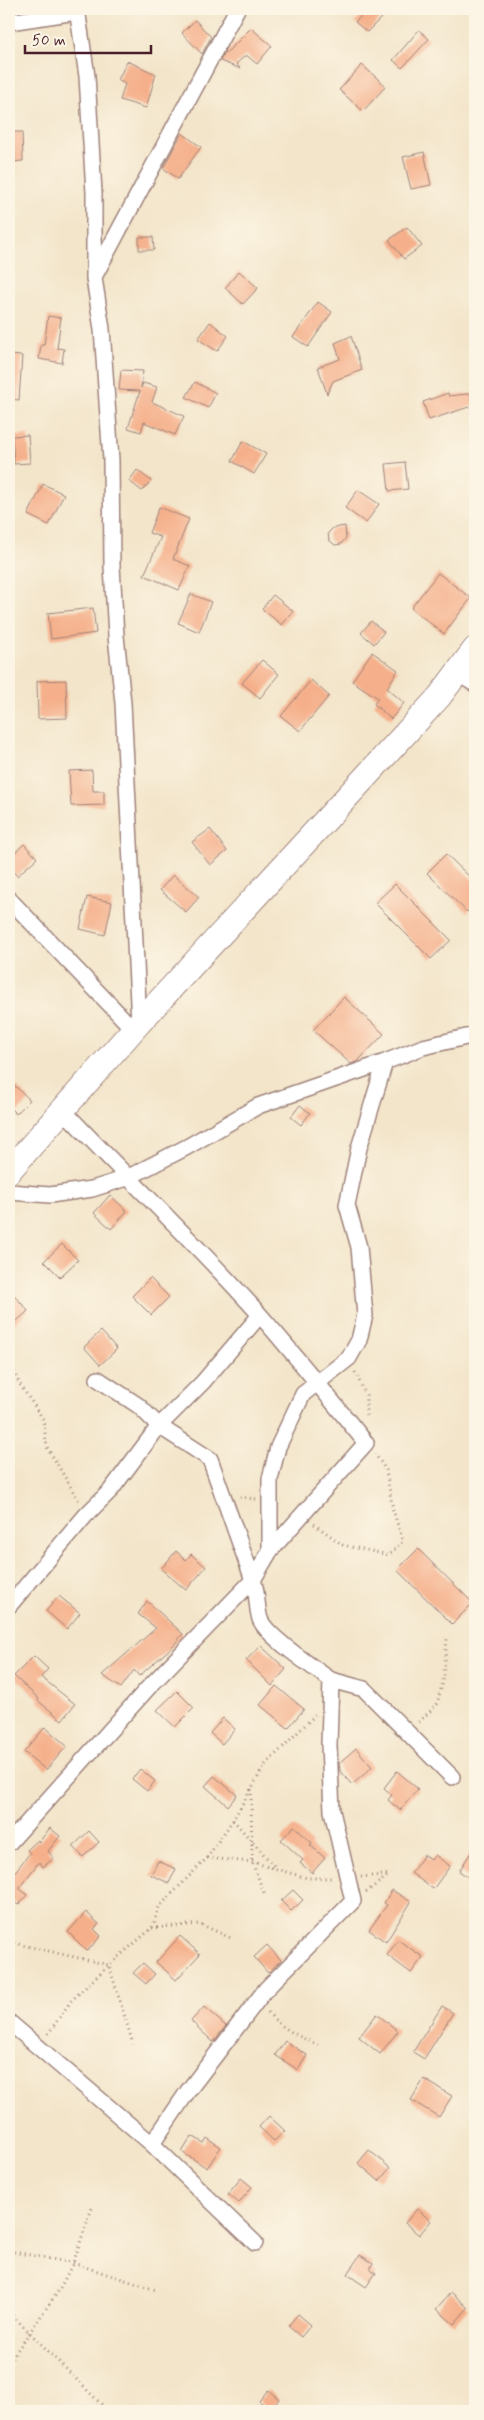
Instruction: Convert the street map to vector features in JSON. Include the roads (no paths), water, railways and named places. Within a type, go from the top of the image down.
[{"type":"main road","points":[[9,1171],[137,1026],[439,697],[466,678],[475,649]]},
{"type":"street","points":[[94,278],[237,9]]},
{"type":"street","points":[[9,22],[76,10],[88,86],[94,193],[94,278],[102,329],[111,460],[112,566],[116,636],[123,703],[137,1026]]},
{"type":"street","points":[[9,899],[137,1026]]},
{"type":"street","points":[[9,1192],[50,1195],[92,1189],[127,1178],[258,1106],[423,1047],[475,1035]]},
{"type":"street","points":[[270,1550],[270,1479],[278,1447],[303,1394],[349,1358],[359,1340],[365,1315],[359,1247],[347,1205],[359,1148],[385,1062]]},
{"type":"street","points":[[9,1843],[148,1688],[252,1580],[270,1550],[366,1443],[260,1315],[192,1241],[127,1178],[63,1110]]},
{"type":"street","points":[[9,1606],[86,1515],[111,1490],[159,1426],[203,1382],[260,1315]]},
{"type":"street","points":[[98,1379],[139,1406],[159,1426],[210,1459],[257,1590],[260,1620],[274,1637],[331,1680],[364,1689],[452,1777]]},
{"type":"street","points":[[152,2144],[188,2091],[266,1989],[353,1901],[332,1811],[329,1745],[331,1680]]},
{"type":"street","points":[[9,2022],[152,2144],[254,2243]]}]
